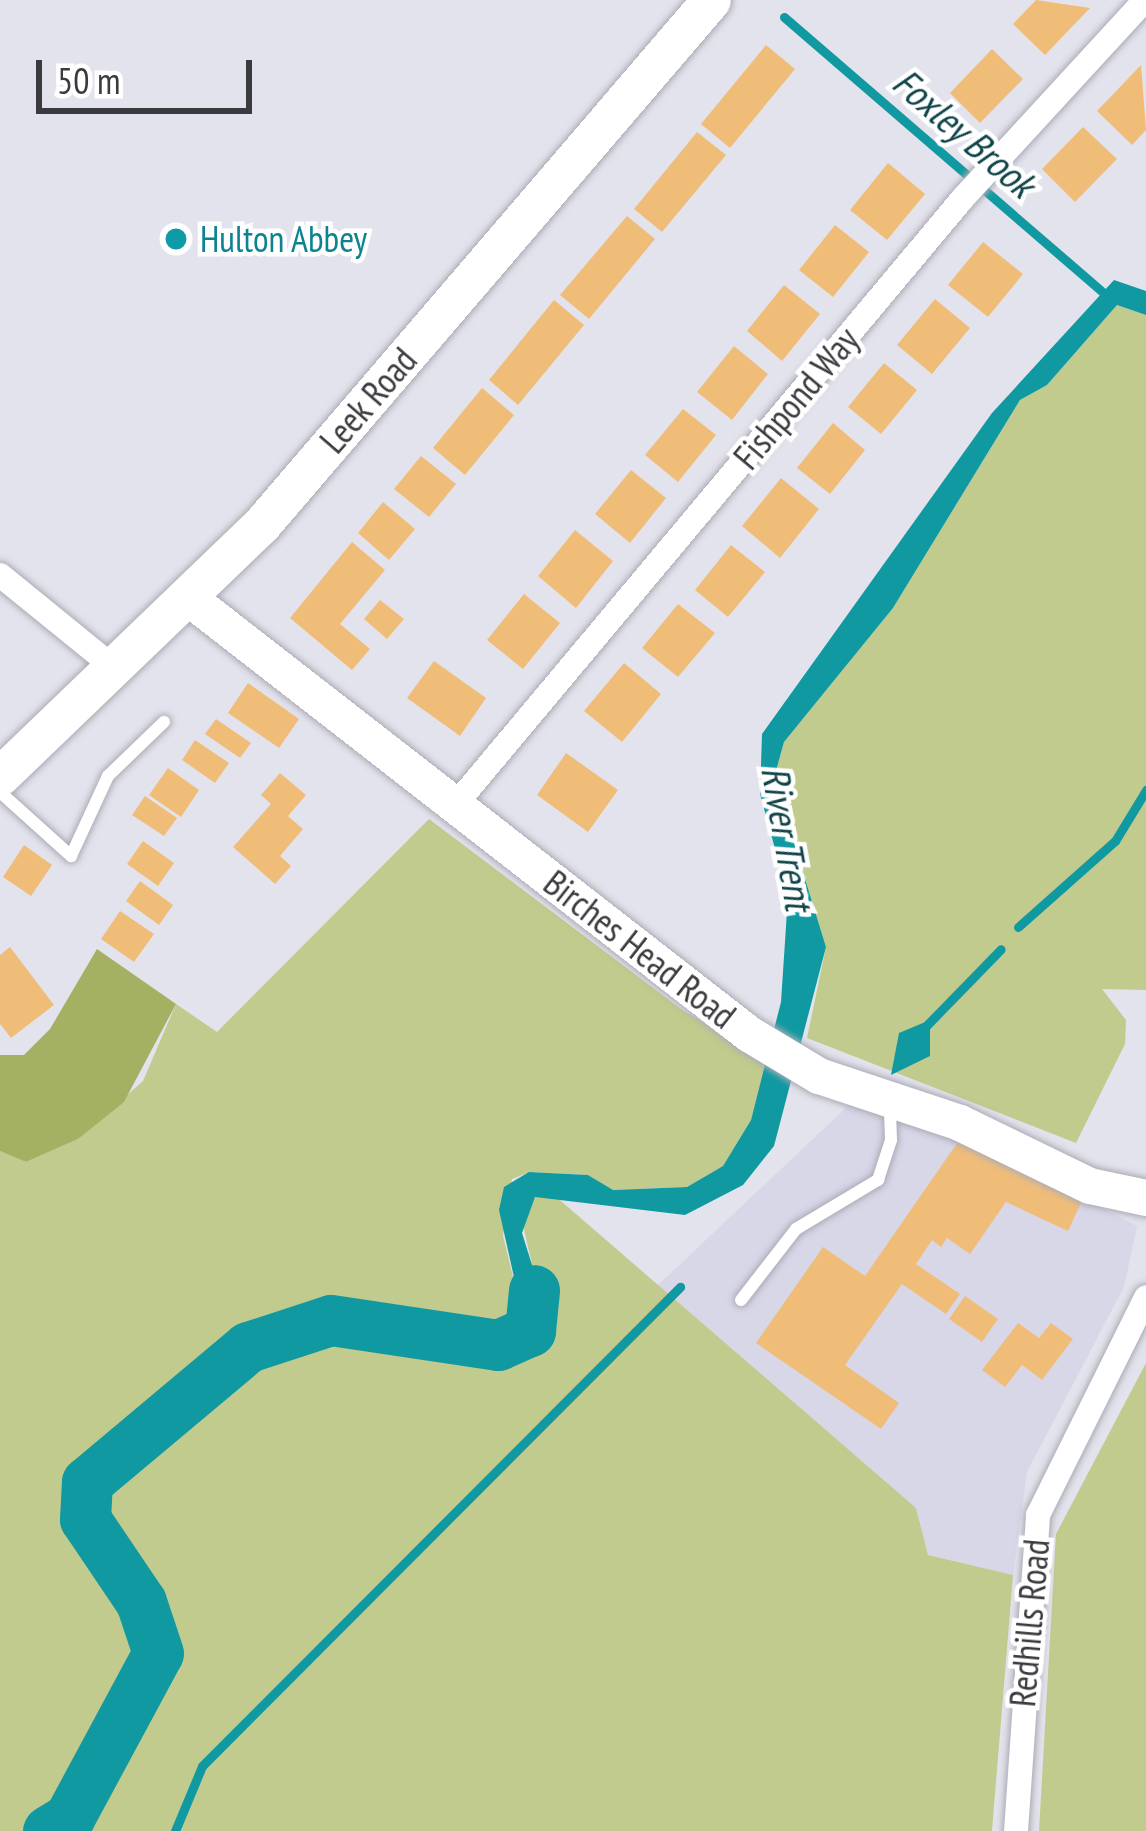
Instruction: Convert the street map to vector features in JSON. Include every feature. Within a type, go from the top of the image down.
[{"type":"main road","name":"Leek Road","points":[[0,776],[190,599],[711,0]]},
{"type":"street","name":"Fishpond Way","points":[[456,804],[963,198],[1145,0]]},
{"type":"street","points":[[0,574],[117,670]]},
{"type":"street","name":"Birches Head Road","points":[[190,599],[749,1034],[819,1076],[960,1123],[1090,1186],[1146,1198]]},
{"type":"street","name":"Redhills Road","points":[[1016,1831],[1037,1515],[1146,1297]]},
{"type":"lane","points":[[0,792],[71,856],[108,776],[164,722]]},
{"type":"lane","points":[[741,1300],[796,1229],[878,1180],[891,1141],[890,1102]]},
{"type":"shaded area","points":[[852,1102],[962,1136],[1137,1226],[1124,1287],[1027,1472],[1013,1575],[928,1555],[916,1508],[656,1287]]},
{"type":"green space","points":[[1117,305],[1146,315],[1146,990],[1102,989],[1126,1020],[1125,1044],[1076,1143],[807,1038],[826,947],[774,778],[784,742],[893,608],[1020,400],[1047,385]]},
{"type":"green space","points":[[429,819],[681,1009],[767,1061],[751,1120],[723,1166],[687,1187],[612,1190],[588,1175],[530,1172],[512,1179],[503,1236],[522,1313],[501,1332],[547,1331],[522,1220],[535,1197],[554,1195],[916,1508],[928,1555],[1013,1575],[992,1831],[0,1831],[0,1151],[26,1162],[78,1139],[143,1081],[176,1004],[217,1032]]},
{"type":"green space","points":[[97,949],[176,1004],[124,1102],[78,1139],[26,1162],[0,1151],[0,1055],[24,1055],[50,1029]]},
{"type":"green space","points":[[1146,1363],[1146,1831],[1039,1831],[1056,1534]]},
{"type":"water","name":"River Trent","points":[[1114,280],[1146,291],[1146,315],[1117,305],[1047,385],[1020,400],[893,608],[784,742],[774,778],[826,947],[774,1146],[743,1185],[685,1215],[535,1197],[522,1233],[548,1316],[541,1344],[521,1357],[500,1332],[522,1313],[499,1210],[504,1187],[529,1172],[588,1175],[613,1190],[687,1187],[723,1166],[751,1120],[781,1002],[788,896],[760,794],[762,734],[992,413]]},
{"type":"water","points":[[930,1020],[930,1056],[891,1075],[899,1033]]},
{"type":"building","points":[[1036,0],[1090,8],[1045,55],[1013,24]]},
{"type":"building","points":[[766,45],[795,69],[730,148],[701,124]]},
{"type":"building","points":[[992,49],[1023,79],[980,123],[950,93]]},
{"type":"building","points":[[1141,65],[1146,130],[1132,145],[1097,111]]},
{"type":"building","points":[[1083,127],[1117,159],[1075,202],[1042,169]]},
{"type":"building","points":[[697,132],[726,155],[662,232],[634,209]]},
{"type":"building","points":[[888,163],[925,194],[887,240],[850,210]]},
{"type":"building","points":[[627,216],[655,239],[589,319],[560,295]]},
{"type":"building","points":[[835,225],[869,252],[833,297],[799,270]]},
{"type":"building","points":[[983,242],[1023,274],[988,317],[948,285]]},
{"type":"building","points":[[784,285],[820,314],[782,361],[747,331]]},
{"type":"building","points":[[935,299],[970,328],[932,374],[897,345]]},
{"type":"building","points":[[554,300],[584,325],[518,405],[489,380]]},
{"type":"building","points":[[734,346],[768,374],[732,420],[697,392]]},
{"type":"building","points":[[884,363],[917,390],[881,434],[848,407]]},
{"type":"building","points":[[482,388],[514,415],[465,475],[433,448]]},
{"type":"building","points":[[683,409],[716,435],[678,482],[645,455]]},
{"type":"building","points":[[833,423],[865,450],[830,494],[797,468]]},
{"type":"building","points":[[421,456],[456,484],[429,517],[394,489]]},
{"type":"building","points":[[631,470],[666,498],[630,543],[595,514]]},
{"type":"building","points":[[781,478],[819,509],[780,558],[742,526]]},
{"type":"building","points":[[383,502],[415,529],[389,560],[358,533]]},
{"type":"building","points":[[575,530],[613,561],[576,608],[538,576]]},
{"type":"building","points":[[352,542],[385,570],[340,624],[370,649],[352,670],[290,618]]},
{"type":"building","points":[[731,545],[765,572],[728,617],[695,590]]},
{"type":"building","points":[[524,594],[560,623],[523,669],[487,640]]},
{"type":"building","points":[[380,600],[404,619],[387,639],[364,619]]},
{"type":"building","points":[[678,604],[715,633],[678,677],[642,648]]},
{"type":"building","points":[[434,661],[486,698],[460,736],[407,698]]},
{"type":"building","points":[[624,663],[661,694],[622,742],[584,711]]},
{"type":"building","points":[[248,683],[299,719],[279,748],[228,713]]},
{"type":"building","points":[[216,719],[251,743],[240,758],[205,734]]},
{"type":"building","points":[[195,740],[229,763],[215,783],[182,760]]},
{"type":"building","points":[[566,753],[618,790],[588,832],[537,795]]},
{"type":"building","points":[[168,768],[199,790],[181,817],[149,795]]},
{"type":"building","points":[[280,773],[306,795],[288,816],[303,829],[280,856],[291,866],[275,884],[233,847],[271,804],[261,795]]},
{"type":"building","points":[[145,796],[177,818],[164,836],[132,815]]},
{"type":"building","points":[[143,841],[174,863],[158,886],[127,864]]},
{"type":"building","points":[[24,845],[52,865],[31,896],[3,877]]},
{"type":"building","points":[[140,881],[173,905],[159,925],[126,901]]},
{"type":"building","points":[[120,911],[154,934],[134,962],[101,939]]},
{"type":"building","points":[[10,947],[54,1005],[11,1038],[0,1024],[0,955]]},
{"type":"building","points":[[962,1136],[1081,1203],[1068,1231],[1006,1202],[970,1254],[947,1238],[941,1247],[932,1240],[916,1264],[960,1294],[946,1314],[902,1284],[845,1365],[899,1403],[881,1429],[756,1343],[823,1247],[865,1276]]},
{"type":"building","points":[[965,1296],[998,1319],[982,1342],[949,1319]]},
{"type":"building","points":[[1018,1323],[1039,1338],[1051,1323],[1073,1339],[1042,1380],[1022,1365],[1005,1387],[982,1370]]},
{"type":"waterway","name":"Foxley Brook","points":[[784,17],[1104,293]]},
{"type":"waterway","points":[[1018,927],[1115,841],[1146,790]]},
{"type":"waterway","points":[[926,1026],[1001,949]]},
{"type":"waterway","points":[[175,1831],[202,1766],[680,1287]]},
{"type":"waterway","points":[[48,1831],[69,1818],[158,1653],[141,1602],[85,1519],[87,1482],[248,1347],[331,1320],[498,1345],[530,1331],[534,1290]]},
{"type":"place","name":"Hulton Abbey","points":[[176,239]]}]
